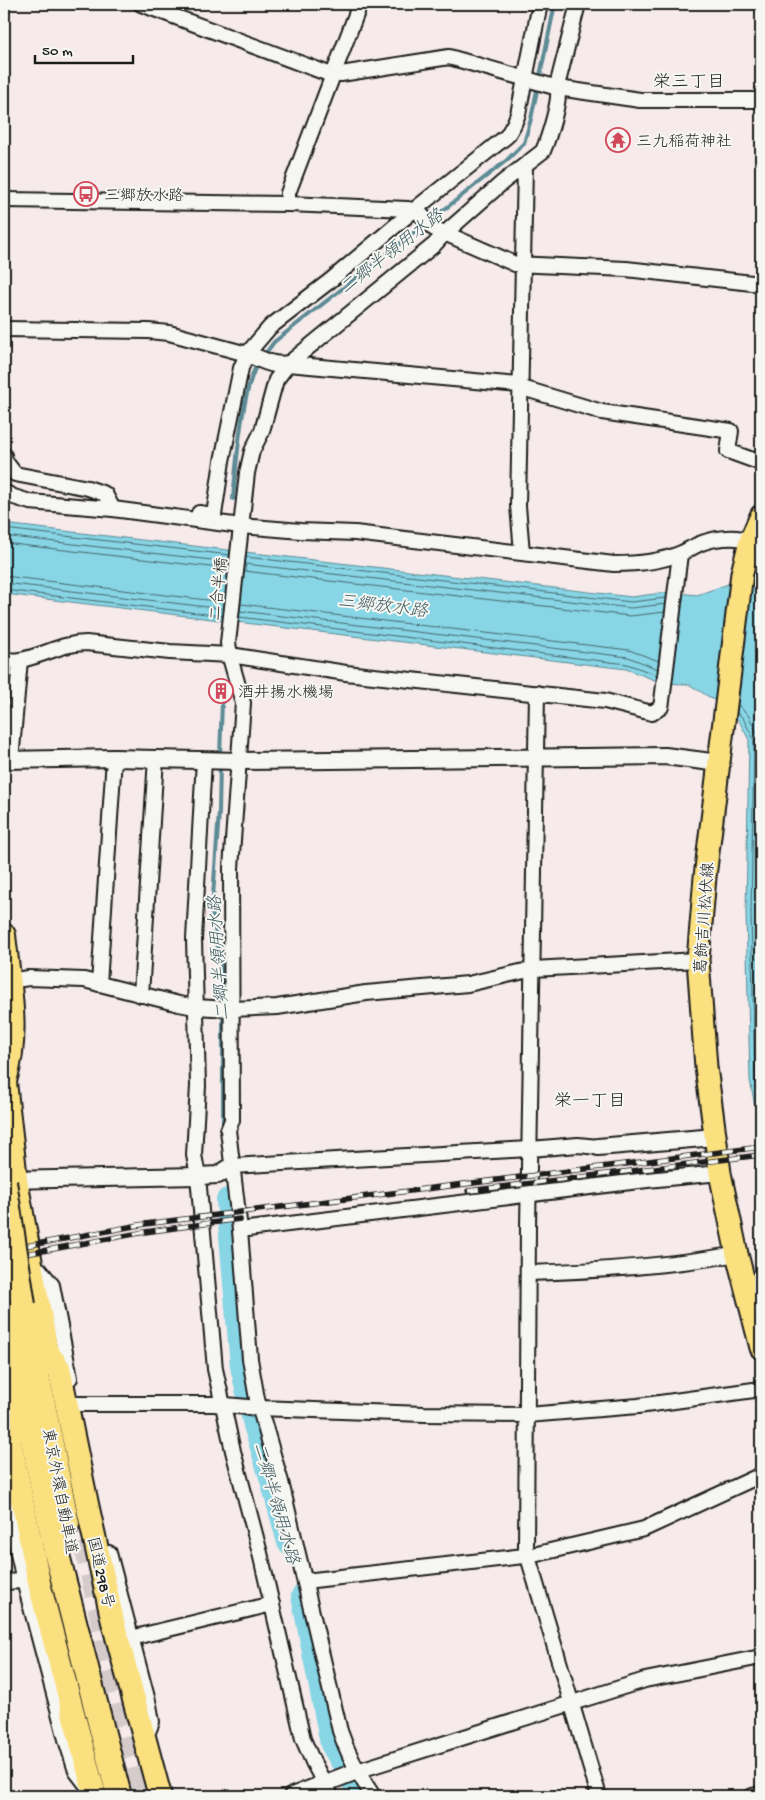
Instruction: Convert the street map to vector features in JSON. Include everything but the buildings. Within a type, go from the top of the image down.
[{"type":"highway","name":"国道298号","points":[[4,935],[12,1004],[12,1050],[10,1066],[4,1077],[8,1181],[30,1266],[76,1507]]},
{"type":"highway","name":"東京外環自動車道","points":[[8,1181],[23,1305],[72,1550],[107,1700],[133,1796]]},
{"type":"highway","name":"東京外環自動車道","points":[[4,1299],[56,1551],[119,1796]]},
{"type":"highway","name":"国道298号","points":[[46,1350],[60,1368],[86,1504],[111,1612],[160,1796]]},
{"type":"highway","points":[[4,1356],[38,1515]]},
{"type":"highway","points":[[4,1396],[11,1446],[40,1587],[95,1796]]},
{"type":"main road","name":"葛飾吉川松伏線","points":[[761,516],[750,541],[742,573],[705,877],[698,960],[706,1067],[720,1173],[737,1254],[761,1348]]},
{"type":"street","points":[[141,4],[334,74],[449,57],[558,88],[640,100],[761,100]]},
{"type":"street","points":[[288,204],[288,193],[360,4]]},
{"type":"street","points":[[141,513],[154,507],[214,515],[222,461],[240,368],[247,354],[270,327],[417,211],[507,136],[514,124],[526,80],[540,4]]},
{"type":"street","name":"二合半橋","points":[[229,649],[247,473],[252,451],[262,431],[276,380],[288,364],[434,245],[439,231],[543,151],[557,102],[558,88],[578,4]]},
{"type":"street","points":[[522,552],[518,529],[518,506],[525,166]]},
{"type":"street","points":[[4,200],[288,204],[417,211],[439,231],[515,264],[626,269],[761,284]]},
{"type":"street","points":[[4,329],[169,333],[247,354],[279,366],[288,364],[519,386],[602,412],[731,431],[728,451],[761,463]]},
{"type":"street","points":[[4,455],[5,461],[15,474],[88,488],[105,494],[114,509]]},
{"type":"street","points":[[4,492],[30,502],[114,509],[240,532],[301,531],[354,533],[614,564],[629,564],[680,554],[698,544],[713,539],[742,538],[750,541]]},
{"type":"street","points":[[4,660],[20,660],[75,643],[229,649],[346,673],[605,701],[652,712],[661,707],[680,554]]},
{"type":"street","points":[[229,649],[243,699],[237,761],[231,868],[232,1120],[228,1130],[240,1230],[250,1359],[259,1408],[281,1482],[340,1730],[346,1749],[373,1796]]},
{"type":"street","points":[[20,660],[8,760],[156,758],[237,761],[665,756],[719,764]]},
{"type":"street","points":[[537,693],[528,1273],[527,1557],[599,1796]]},
{"type":"street","points":[[99,984],[114,758]]},
{"type":"street","points":[[141,995],[156,758]]},
{"type":"street","points":[[206,760],[196,899],[195,1007],[198,1044],[198,1105],[194,1155],[198,1176],[212,1339],[303,1739],[328,1790]]},
{"type":"street","points":[[8,981],[29,978],[84,980],[195,1007],[231,1009],[277,1007],[366,993],[468,984],[533,969],[698,960]]},
{"type":"street","points":[[8,1181],[218,1175],[232,1166],[530,1150],[578,1145],[598,1146],[715,1137]]},
{"type":"street","points":[[240,1230],[720,1173]]},
{"type":"street","points":[[528,1273],[642,1266],[694,1261],[737,1254]]},
{"type":"street","points":[[30,1266],[40,1270],[52,1285],[108,1550],[150,1705],[152,1722],[144,1739]]},
{"type":"street","points":[[76,1404],[228,1406],[424,1414],[527,1415],[638,1406],[761,1390]]},
{"type":"street","points":[[305,1581],[527,1557],[644,1529],[761,1475]]},
{"type":"street","points":[[4,1489],[24,1581],[67,1743],[76,1772],[95,1796]]},
{"type":"street","points":[[4,1582],[24,1581]]},
{"type":"street","points":[[131,1638],[272,1604]]},
{"type":"street","points":[[292,1796],[328,1790],[357,1771],[645,1680],[761,1657]]},
{"type":"street","points":[[752,1796],[761,1794]]},
{"type":"water","name":"三郷放水路","points":[[4,524],[632,597],[669,592],[697,595],[748,577],[761,569],[761,1140],[750,1080],[746,913],[749,740],[739,721],[714,700],[690,685],[660,682],[626,669],[4,594]]},
{"type":"waterway","name":"二郷半領用水路","points":[[431,220],[507,160],[524,143],[531,119],[555,4]]},
{"type":"waterway","name":"二郷半領用水路","points":[[263,357],[274,342],[425,224]]},
{"type":"waterway","name":"二郷半領用水路","points":[[233,499],[244,407],[248,388],[259,362]]},
{"type":"waterway","name":"二郷半領用水路","points":[[220,756],[222,702]]},
{"type":"waterway","name":"二郷半領用水路","points":[[220,765],[219,812],[212,911],[223,979],[223,1004]]},
{"type":"waterway","name":"二郷半領用水路","points":[[223,1011],[223,1127]]},
{"type":"waterway","name":"二郷半領用水路","points":[[228,1200],[242,1366],[255,1425],[289,1542]]},
{"type":"waterway","name":"二郷半領用水路","points":[[303,1596],[332,1744],[362,1796]]},
{"type":"tunnel","points":[[77,1510],[116,1687],[145,1796]]},
{"type":"tunnel","points":[[51,1576],[72,1665]]},
{"type":"railway","points":[[4,1250],[145,1224],[761,1147]]},
{"type":"railway","points":[[468,1191],[761,1155]]},
{"type":"railway","points":[[4,1258],[145,1232],[240,1219]]},
{"type":"place","name":"三九稲荷神社","points":[[618,140]]},
{"type":"place","name":"三郷放水路","points":[[86,194]]},
{"type":"place","name":"酒井揚水機場","points":[[221,691]]},
{"type":"district","name":"栄三丁目","points":[[689,81]]},
{"type":"district","name":"栄一丁目","points":[[590,1100]]}]
